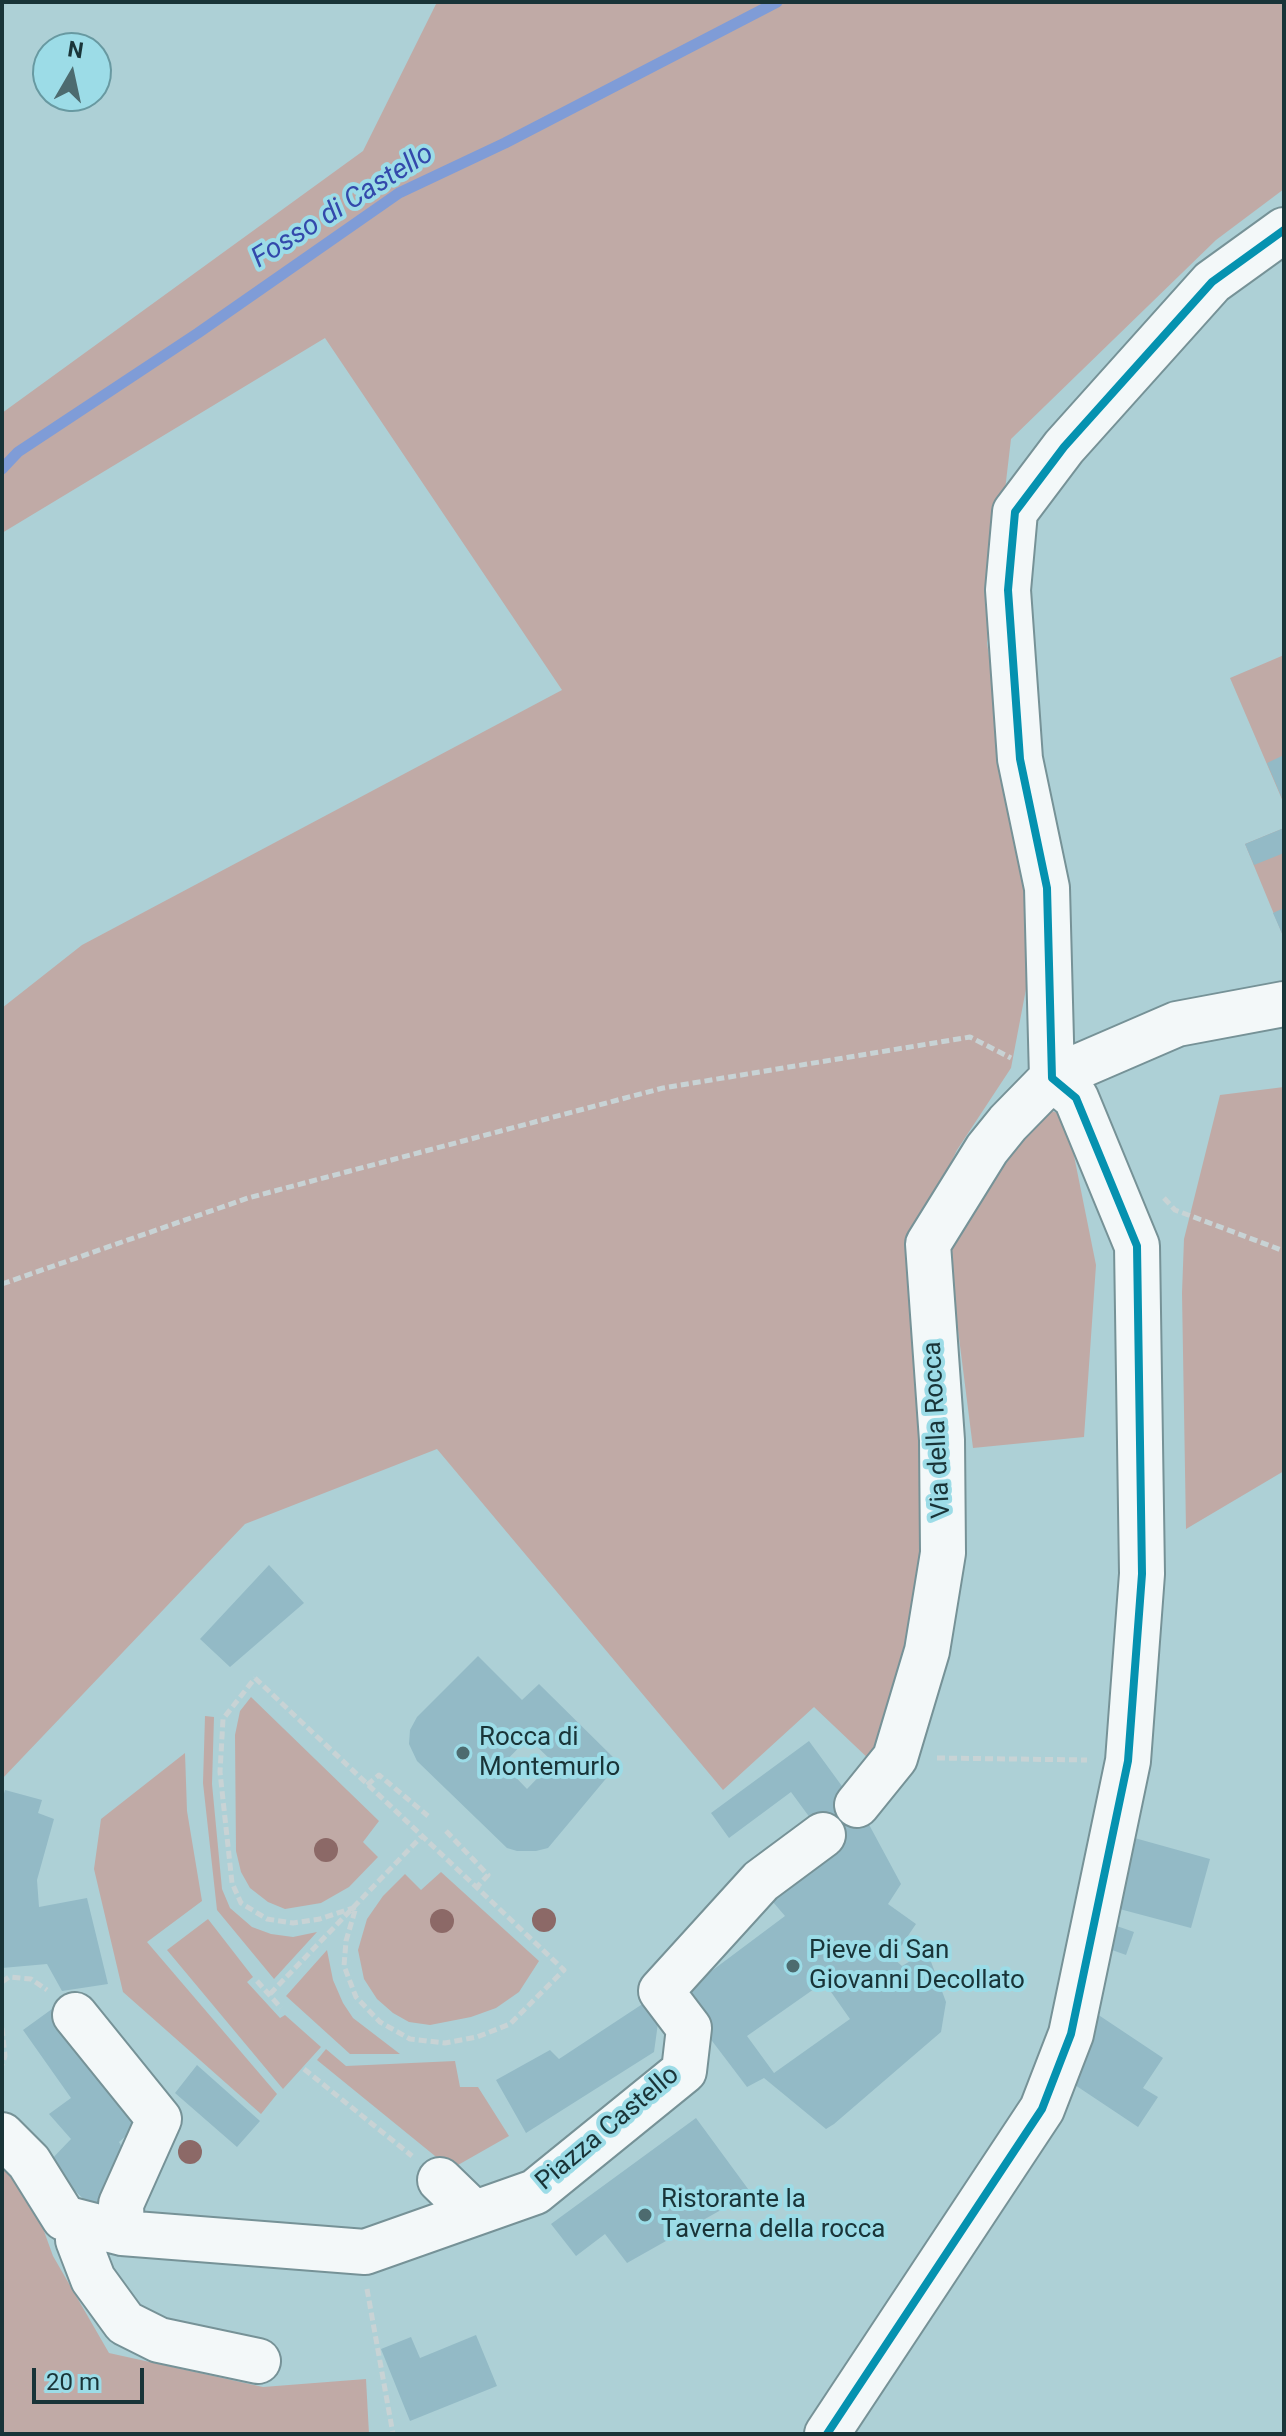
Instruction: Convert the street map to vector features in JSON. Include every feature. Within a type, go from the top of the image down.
[{"type":"street","points":[[827,2434],[1042,2109],[1071,2034],[1128,1761],[1142,1574],[1137,1246],[1076,1098],[1052,1078],[1047,888],[1020,759],[1008,590],[1015,512],[1064,447],[1212,282],[1284,230]]},
{"type":"street","points":[[1052,1078],[1177,1024],[1284,1004]]},
{"type":"street","name":"Via della Rocca","points":[[857,1805],[895,1758],[927,1651],[943,1553],[942,1440],[928,1244],[987,1149],[1052,1078]]},
{"type":"street","name":"Piazza Castello","points":[[2,2135],[29,2162],[64,2218],[109,2230],[365,2252],[535,2192],[684,2071],[689,2028],[661,1991],[761,1881],[823,1835]]},
{"type":"street","points":[[75,2015],[159,2119],[109,2230],[78,2240],[93,2279],[125,2323],[159,2340],[258,2361]]},
{"type":"street","points":[[440,2180],[485,2209]]},
{"type":"path","points":[[2,1284],[248,1198],[663,1088],[970,1037],[1052,1078]]},
{"type":"path","points":[[1155,1188],[1175,1210],[1284,1251]]},
{"type":"path","points":[[255,1678],[564,1970],[510,2024],[477,2037],[445,2043],[410,2039],[380,2022],[356,1997],[344,1966],[346,1941],[356,1907],[320,1919],[293,1923],[267,1919],[241,1903],[232,1883],[220,1772],[223,1719],[255,1678]]},
{"type":"path","points":[[895,1758],[1128,1761]]},
{"type":"path","points":[[367,1785],[379,1775],[428,1816]]},
{"type":"path","points":[[446,1831],[488,1875],[476,1888]]},
{"type":"path","points":[[270,1994],[421,1837]]},
{"type":"path","points":[[257,1981],[281,2008]]},
{"type":"path","points":[[2,2028],[5,2056],[2,2065]]},
{"type":"path","points":[[304,2069],[440,2180]]},
{"type":"path","points":[[366,2281],[393,2434]]},
{"type":"shaded area","points":[[437,2],[1284,2],[1284,189],[1216,240],[1011,439],[987,643],[1026,892],[1026,989],[1011,1068],[957,1150],[906,1255],[922,1475],[917,1623],[872,1762],[814,1707],[723,1790],[437,1449],[245,1524],[2,1779],[2,1008],[82,945],[562,690],[325,338],[2,533],[2,413],[363,151]]},
{"type":"shaded area","points":[[1284,655],[1284,804],[1230,678]]},
{"type":"shaded area","points":[[1284,828],[1284,936],[1283,936],[1245,844]]},
{"type":"shaded area","points":[[1284,1087],[1284,1471],[1186,1529],[1184,1239],[1220,1095]]},
{"type":"shaded area","points":[[1046,1109],[1066,1116],[1096,1265],[1084,1437],[973,1448],[947,1243]]},
{"type":"shaded area","points":[[251,1697],[379,1821],[363,1842],[378,1857],[349,1887],[321,1903],[285,1909],[268,1902],[250,1888],[241,1872],[236,1851],[235,1735],[240,1711]]},
{"type":"shaded area","points":[[205,1716],[214,1717],[212,1784],[222,1889],[230,1908],[252,1927],[271,1934],[293,1937],[317,1932],[274,1979],[217,1910],[203,1783]]},
{"type":"shaded area","points":[[185,1753],[187,1811],[202,1901],[147,1942],[277,2094],[261,2114],[123,1992],[94,1869],[101,1819]]},
{"type":"shaded area","points":[[441,1872],[539,1961],[519,1992],[496,2008],[471,2017],[430,2025],[409,2022],[377,1999],[364,1979],[358,1950],[367,1919],[383,1896],[405,1874],[421,1890]]},
{"type":"shaded area","points":[[208,1919],[253,1977],[247,1982],[280,2018],[285,2015],[321,2047],[283,2089],[167,1950]]},
{"type":"shaded area","points":[[327,1950],[333,1980],[353,2018],[400,2054],[350,2054],[286,1996]]},
{"type":"shaded area","points":[[326,2049],[346,2066],[455,2061],[460,2087],[478,2087],[509,2136],[451,2169],[317,2060]]},
{"type":"shaded area","points":[[2,2147],[27,2184],[53,2256],[109,2353],[263,2387],[366,2379],[369,2434],[2,2434]]},
{"type":"building","points":[[1284,755],[1284,803],[1267,763]]},
{"type":"building","points":[[1284,828],[1284,853],[1254,865],[1245,844]]},
{"type":"building","points":[[1284,908],[1284,938],[1273,913]]},
{"type":"building","points":[[269,1565],[304,1603],[230,1667],[200,1639]]},
{"type":"building","name":"Rocca di Montemurlo","points":[[478,1656],[522,1700],[539,1684],[619,1763],[548,1848],[517,1851],[507,1848],[417,1761],[409,1744],[410,1730],[417,1717]],"holes":[[[528,1738],[553,1762],[527,1789],[503,1764]]]},
{"type":"building","points":[[809,1741],[866,1819],[901,1884],[888,1904],[916,1924],[893,1958],[902,1966],[927,1951],[946,2002],[941,2032],[826,2129],[764,2078],[747,2087],[678,1996],[785,1916],[767,1895],[830,1845],[791,1792],[729,1838],[711,1813]],"holes":[[[824,1982],[850,2019],[774,2073],[747,2036]]]},
{"type":"building","points":[[5,1790],[42,1800],[38,1813],[54,1819],[37,1880],[39,1907],[87,1898],[108,1984],[62,1991],[47,1964],[2,1968],[2,1801]]},
{"type":"building","points":[[1131,1837],[1210,1859],[1191,1928],[1112,1907]]},
{"type":"building","points":[[1108,1923],[1134,1932],[1126,1955],[1101,1946]]},
{"type":"building","points":[[644,2003],[658,2023],[654,2052],[526,2133],[496,2080],[550,2050],[559,2059]]},
{"type":"building","points":[[1085,2006],[1163,2058],[1143,2088],[1158,2097],[1138,2127],[1069,2081]]},
{"type":"building","points":[[52,2009],[143,2121],[119,2142],[135,2169],[96,2211],[47,2164],[71,2139],[49,2114],[71,2098],[23,2030]]},
{"type":"building","points":[[197,2065],[260,2121],[237,2147],[175,2093]]},
{"type":"building","points":[[696,2118],[751,2193],[627,2263],[605,2234],[576,2256],[551,2224]]},
{"type":"building","points":[[476,2335],[497,2386],[410,2421],[381,2349],[411,2337],[420,2358]]},
{"type":"waterway","name":"Fosso di Castello","points":[[2,469],[18,452],[198,333],[399,193],[505,143],[777,2]]},
{"type":"transit line","points":[[827,2434],[1042,2109],[1071,2034],[1128,1761],[1142,1574],[1137,1246],[1076,1098],[1052,1078],[1047,888],[1020,759],[1008,590],[1015,512],[1064,447],[1212,282],[1284,230]]},
{"type":"place","name":"Rocca di Montemurlo","points":[[463,1753]]},
{"type":"place","name":"Pieve di San Giovanni Decollato","points":[[793,1966]]},
{"type":"place","name":"Ristorante la Taverna della rocca","points":[[645,2215]]}]
